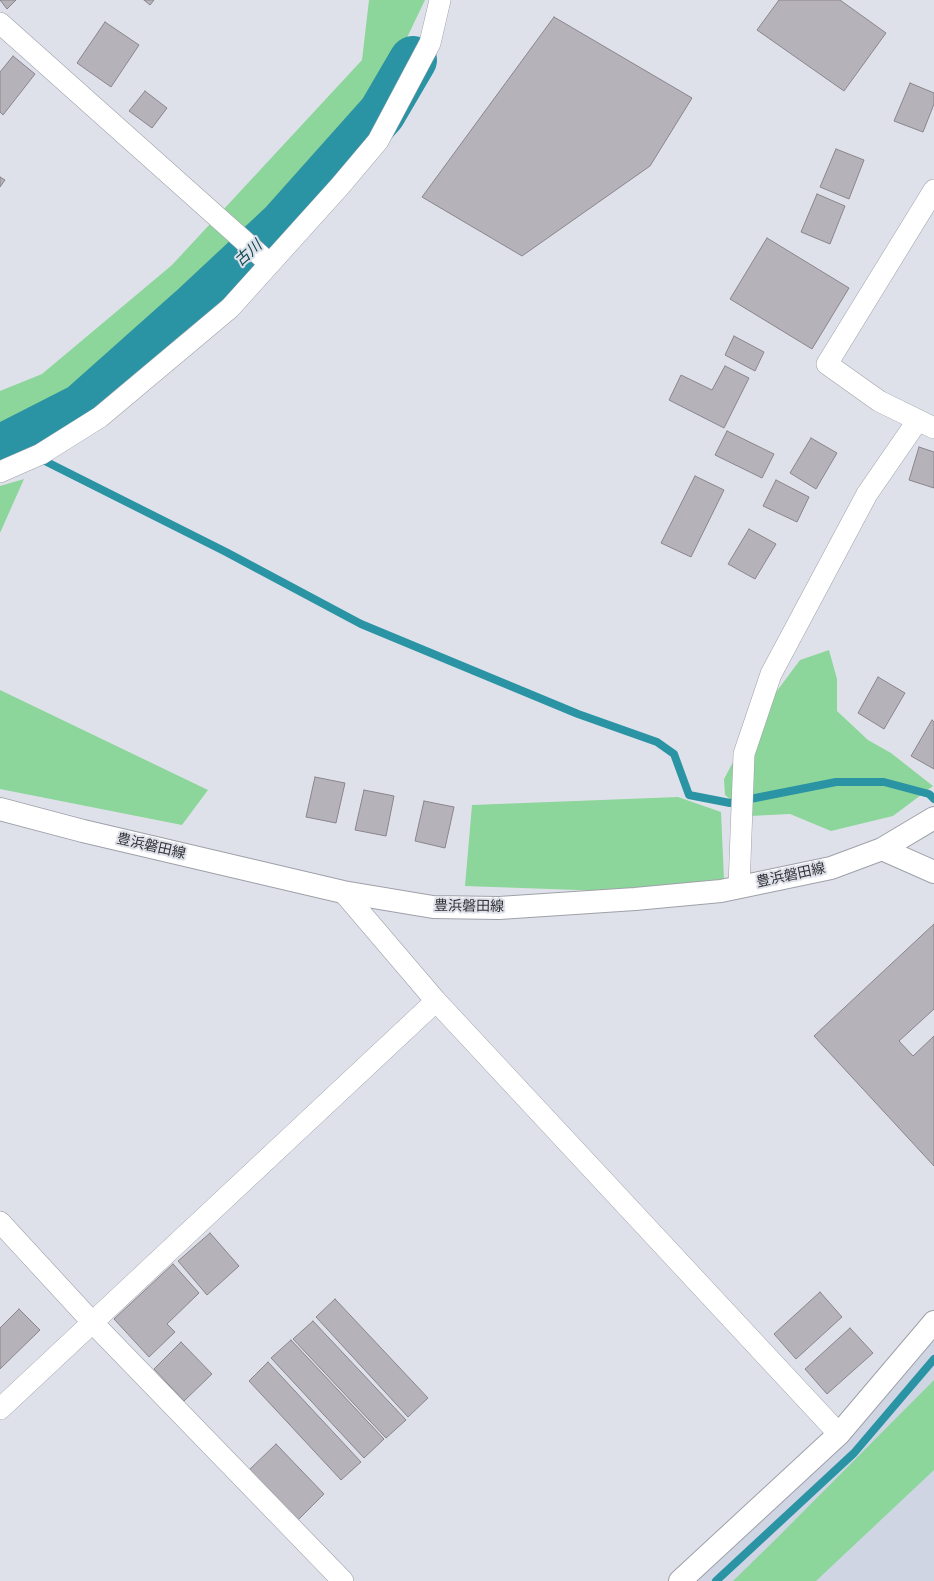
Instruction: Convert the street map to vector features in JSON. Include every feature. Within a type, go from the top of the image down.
[{"type":"main road","name":"豊浜磐田線","points":[[0,809],[83,831],[343,892],[433,907],[499,908],[634,899],[721,891],[831,868],[882,849],[934,818]]},
{"type":"main road","points":[[882,849],[934,872]]},
{"type":"main road","points":[[680,1581],[839,1434],[934,1322]]},
{"type":"street","points":[[0,472],[41,454],[100,417],[230,308],[340,186],[378,141],[430,43],[440,0]]},
{"type":"street","points":[[0,23],[270,264]]},
{"type":"street","points":[[739,887],[744,754],[771,674],[868,494],[926,424],[879,401],[827,364],[934,190]]},
{"type":"street","points":[[343,892],[436,1001],[839,1434]]},
{"type":"street","points":[[0,1409],[93,1324],[436,1001]]},
{"type":"street","points":[[0,1222],[93,1324],[343,1581]]},
{"type":"shaded area","points":[[934,1323],[934,1581],[681,1581]]},
{"type":"green space","points":[[369,0],[425,0],[358,140],[161,367],[0,469],[11,445],[0,452],[0,391],[42,374],[172,265],[362,60]]},
{"type":"green space","points":[[24,479],[0,533],[0,486]]},
{"type":"green space","points":[[829,650],[837,679],[837,711],[868,740],[891,753],[933,786],[893,816],[831,831],[790,814],[750,816],[725,795],[724,779],[756,719],[800,660]]},
{"type":"green space","points":[[0,690],[208,790],[182,825],[0,789]]},
{"type":"green space","points":[[678,797],[721,812],[724,879],[606,891],[465,886],[472,805]]},
{"type":"green space","points":[[934,1380],[934,1470],[816,1581],[733,1581],[777,1538]]},
{"type":"building","points":[[0,0],[16,0],[7,9]]},
{"type":"building","points":[[144,0],[154,0],[150,5]]},
{"type":"building","points":[[779,0],[840,0],[886,33],[844,91],[757,30]]},
{"type":"building","points":[[554,17],[692,98],[650,166],[522,256],[422,197]]},
{"type":"building","points":[[105,22],[139,45],[111,87],[77,63]]},
{"type":"building","points":[[13,56],[35,74],[3,115],[0,112],[0,72]]},
{"type":"building","points":[[910,83],[934,93],[934,104],[923,132],[894,121]]},
{"type":"building","points":[[145,91],[167,108],[152,128],[129,111]]},
{"type":"building","points":[[836,149],[864,160],[849,199],[820,187]]},
{"type":"building","points":[[0,177],[5,180],[0,187]]},
{"type":"building","points":[[817,194],[845,206],[830,244],[801,232]]},
{"type":"building","points":[[767,238],[849,288],[812,349],[730,299]]},
{"type":"building","points":[[734,336],[764,352],[755,371],[725,355]]},
{"type":"building","points":[[725,366],[749,378],[724,428],[669,400],[681,375],[712,390]]},
{"type":"building","points":[[727,431],[774,454],[762,478],[715,455]]},
{"type":"building","points":[[811,438],[837,453],[816,489],[790,473]]},
{"type":"building","points":[[919,447],[934,452],[934,488],[909,480]]},
{"type":"building","points":[[695,476],[724,490],[691,557],[661,543]]},
{"type":"building","points":[[776,480],[809,497],[797,522],[763,506]]},
{"type":"building","points":[[749,529],[776,544],[755,579],[728,564]]},
{"type":"building","points":[[878,677],[905,693],[884,729],[858,713]]},
{"type":"building","points":[[932,720],[934,722],[934,769],[911,756]]},
{"type":"building","points":[[315,777],[345,783],[336,823],[306,817]]},
{"type":"building","points":[[364,790],[394,796],[386,836],[355,830]]},
{"type":"building","points":[[424,801],[454,807],[445,848],[415,841]]},
{"type":"building","points":[[934,924],[934,1009],[899,1041],[913,1056],[934,1036],[934,1166],[814,1036]]},
{"type":"building","points":[[210,1233],[239,1266],[207,1295],[178,1261]]},
{"type":"building","points":[[173,1264],[199,1293],[167,1324],[175,1332],[149,1357],[114,1319]]},
{"type":"building","points":[[820,1292],[842,1317],[796,1359],[774,1334]]},
{"type":"building","points":[[335,1299],[428,1398],[408,1417],[316,1317]]},
{"type":"building","points":[[19,1309],[40,1330],[0,1369],[0,1328]]},
{"type":"building","points":[[313,1321],[406,1420],[386,1438],[293,1339]]},
{"type":"building","points":[[850,1328],[873,1353],[827,1394],[805,1369]]},
{"type":"building","points":[[291,1340],[384,1439],[364,1458],[271,1358]]},
{"type":"building","points":[[181,1342],[212,1374],[184,1401],[154,1369]]},
{"type":"building","points":[[268,1362],[361,1462],[341,1480],[249,1381]]},
{"type":"building","points":[[276,1444],[324,1494],[296,1522],[247,1472]]},
{"type":"waterway","name":"古川","points":[[0,449],[82,407],[192,309],[283,224],[382,113],[413,60]]},
{"type":"waterway","points":[[11,444],[226,552],[361,624],[578,714],[657,742],[674,754],[689,795],[730,803],[836,782],[884,782],[929,794],[934,799]]},
{"type":"waterway","points":[[716,1581],[854,1453],[934,1359]]}]
